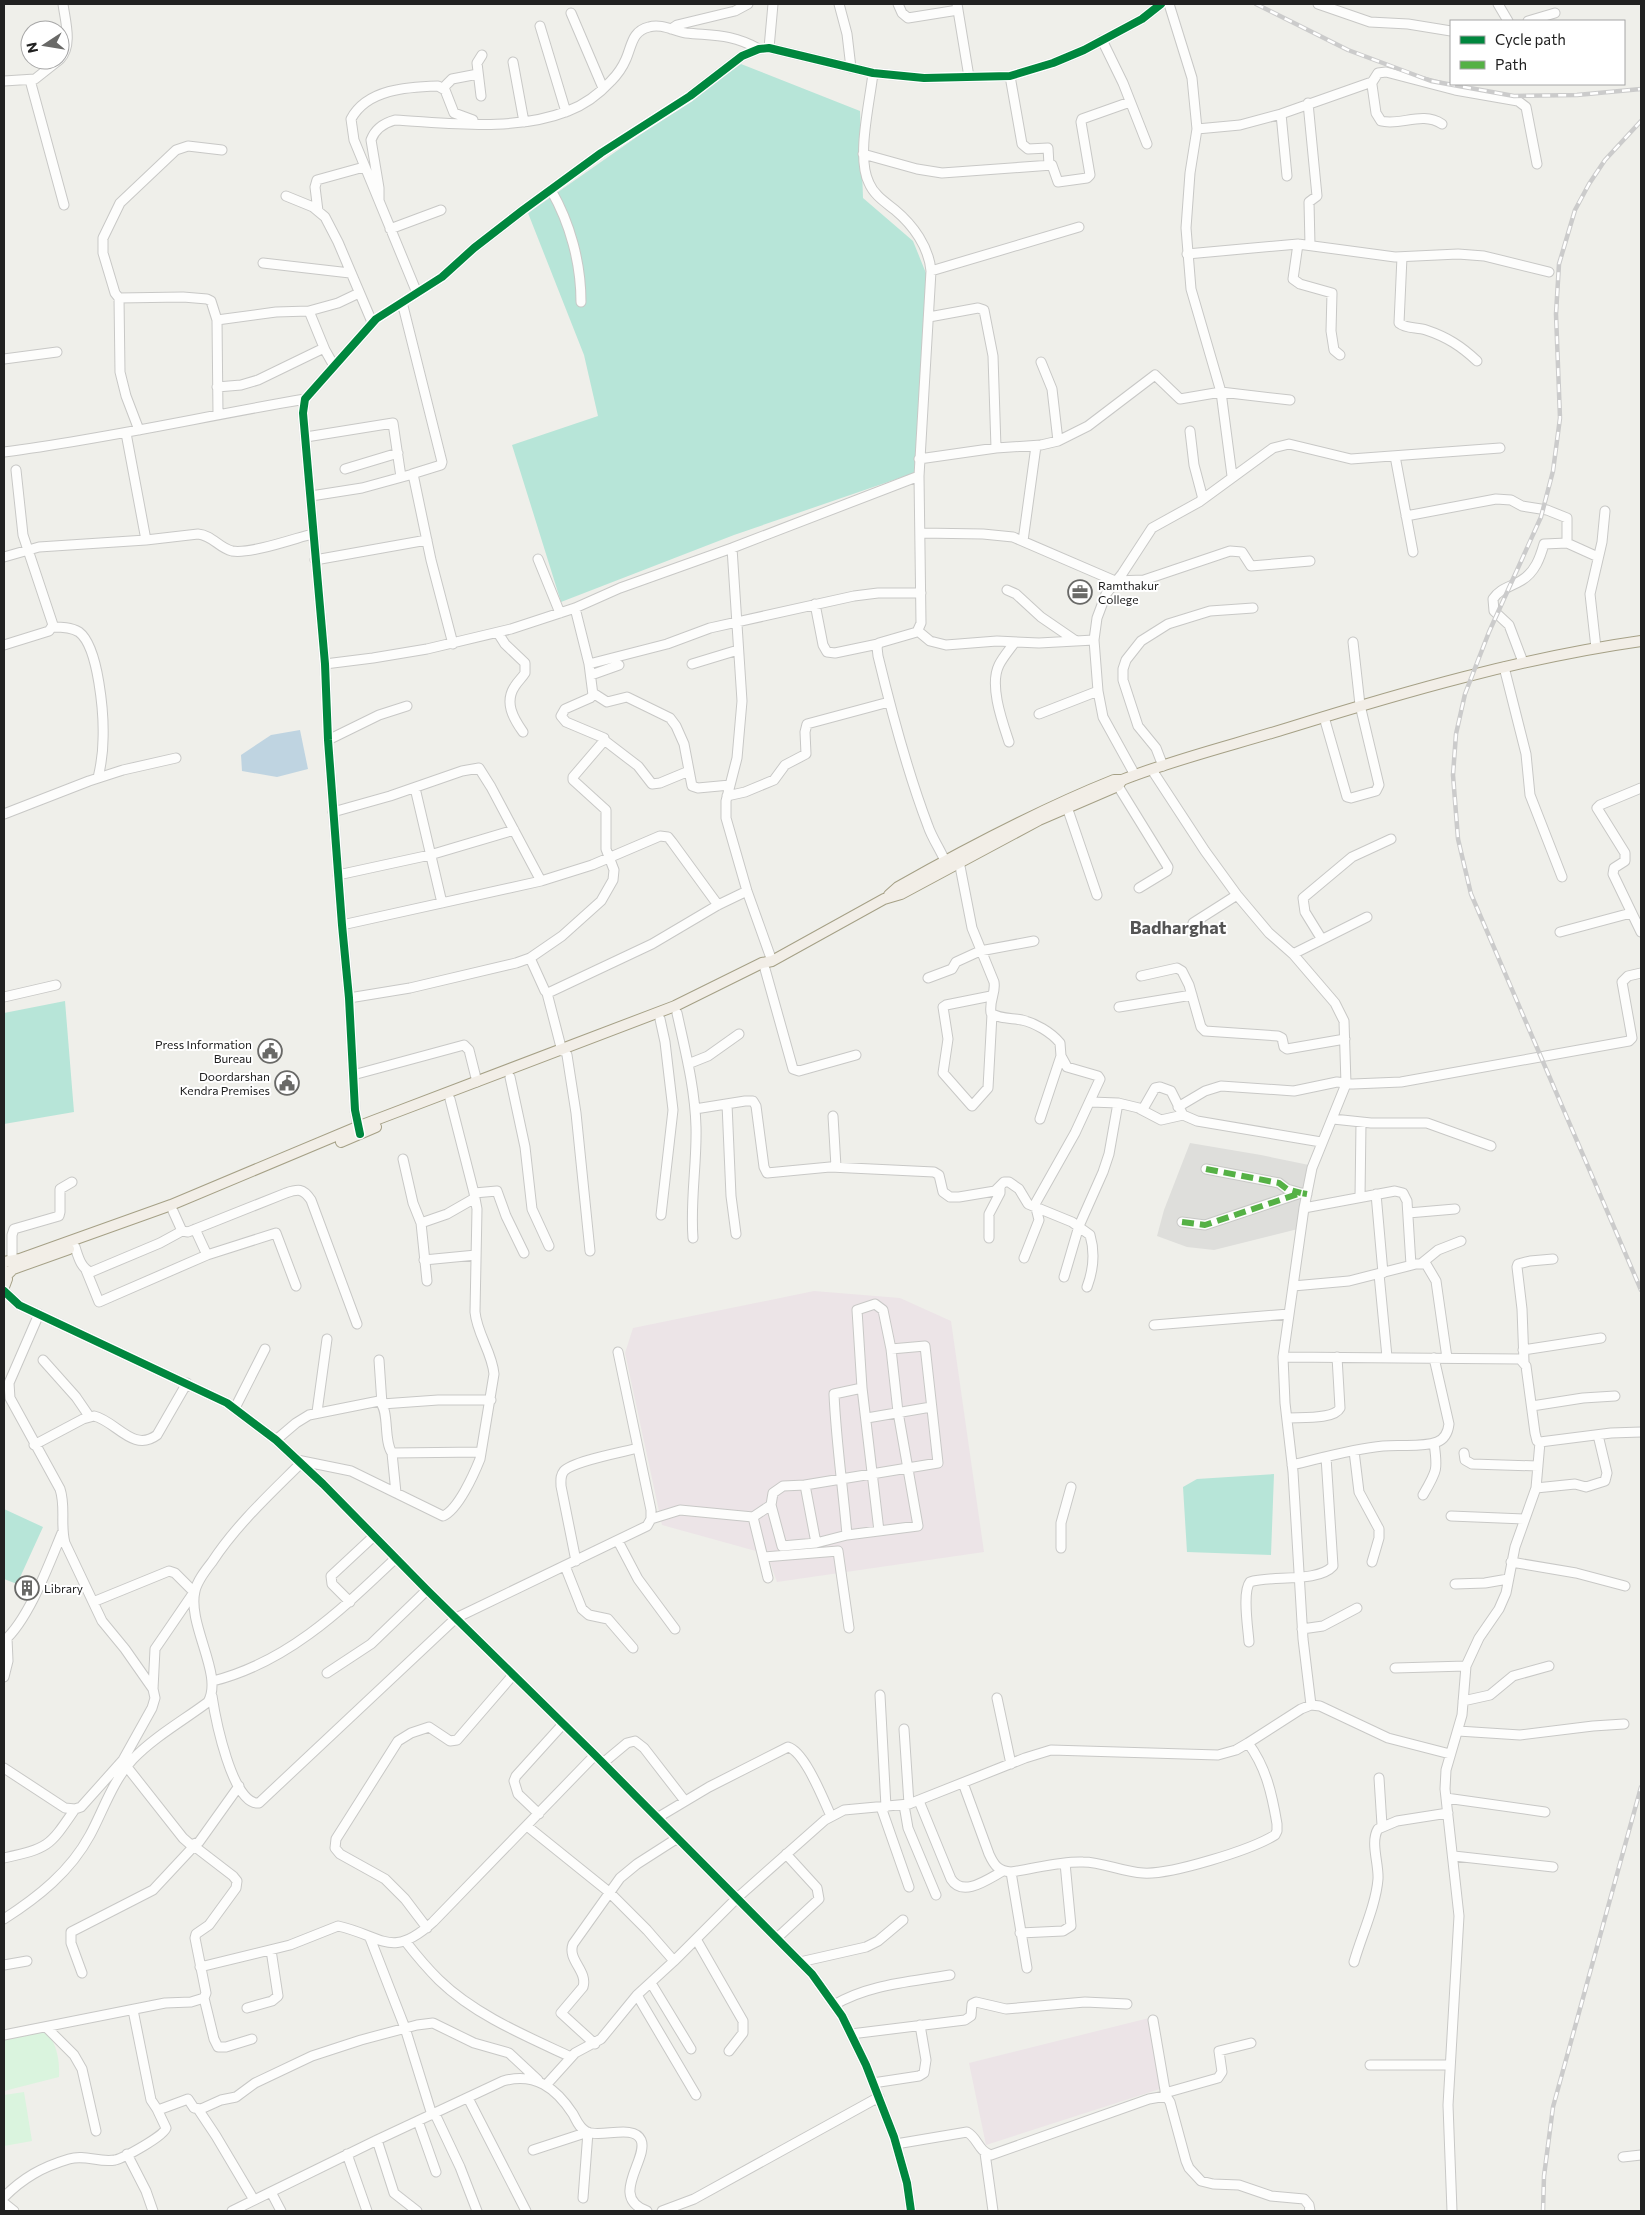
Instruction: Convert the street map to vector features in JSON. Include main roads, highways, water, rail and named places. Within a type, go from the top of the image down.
[{"type":"main road","points":[[884,899],[901,894],[959,861],[1135,775],[1360,706],[1504,667],[1596,648],[1641,641]]},
{"type":"main road","points":[[4,1287],[5,1272],[173,1210],[477,1082],[677,1013],[764,969],[772,961],[884,899],[898,887],[945,861],[1064,800],[1114,780],[1120,783]]},
{"type":"main road","points":[[8,1261],[171,1205],[358,1131],[510,1077],[697,997],[762,963],[772,961]]},
{"type":"water","points":[[300,730],[308,769],[277,777],[242,771],[241,755],[271,735]]},
{"type":"railway","points":[[1256,4],[1348,50],[1431,81],[1450,84]]},
{"type":"railway","points":[[1453,85],[1514,96],[1577,95],[1641,89]]},
{"type":"railway","points":[[1641,121],[1605,160],[1589,184],[1575,210],[1559,264],[1556,314],[1560,418],[1553,471],[1541,517],[1489,632],[1465,694],[1456,734],[1453,775],[1458,839],[1471,894],[1641,1290]]},
{"type":"railway","points":[[1543,2211],[1544,2176],[1553,2107],[1641,1787]]},
{"type":"place","name":"Ramthakur College","points":[[1080,592]]},
{"type":"place","name":"Press Information Bureau","points":[[270,1051]]},
{"type":"place","name":"Doordarshan Kendra Premises","points":[[287,1083]]},
{"type":"place","name":"Library","points":[[27,1588]]},
{"type":"district","name":"Badharghat","points":[[1178,927]]}]
